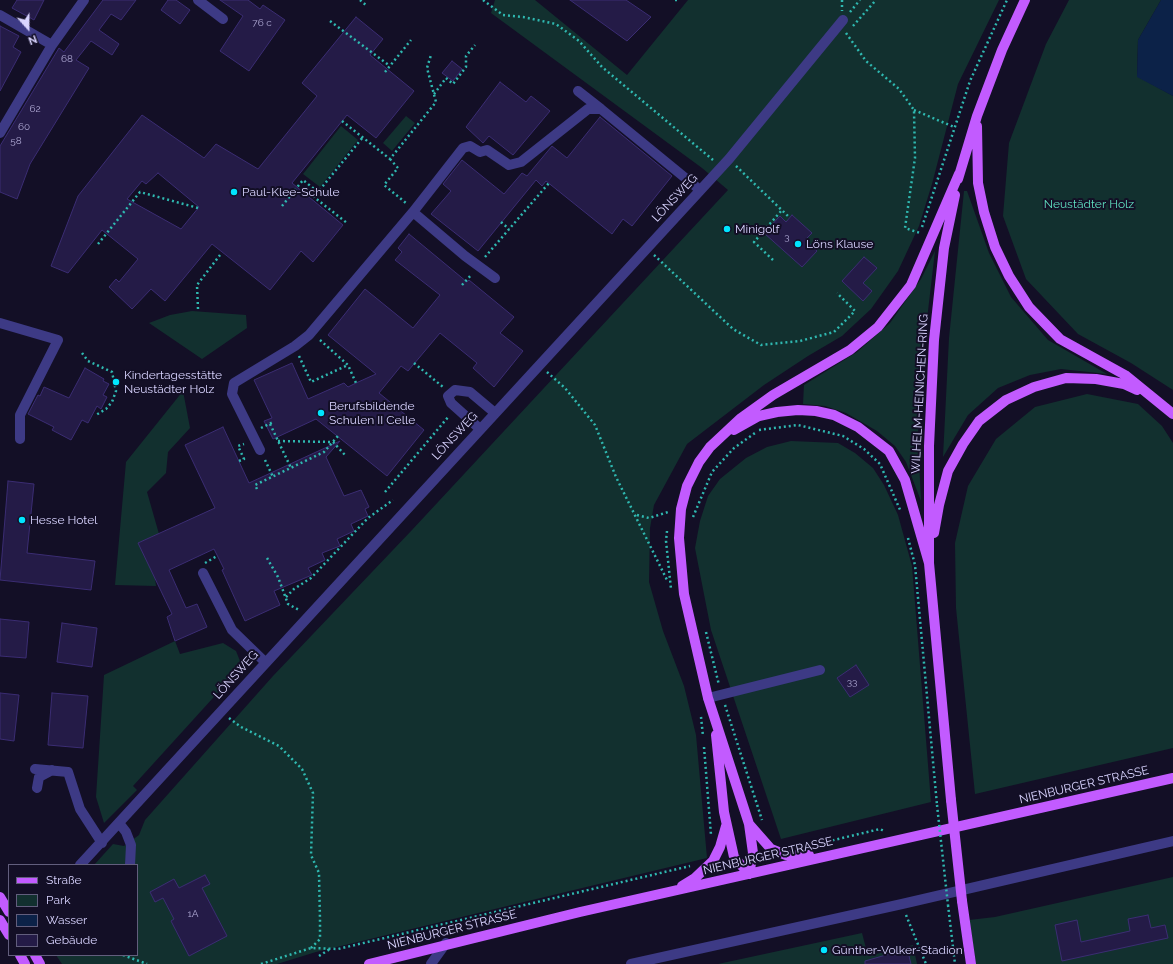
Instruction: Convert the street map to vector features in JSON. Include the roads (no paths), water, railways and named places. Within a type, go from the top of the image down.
[{"type":"main road","name":"WILHELM-HEINICHEN-RING","points":[[929,563],[929,446],[934,340],[944,248],[959,174],[977,116],[1002,50],[1025,0]]},
{"type":"main road","points":[[977,116],[978,183],[984,212],[995,247],[1009,276],[1029,307],[1060,339],[1125,375],[1154,397],[1173,414]]},
{"type":"main road","points":[[749,874],[753,853],[750,824],[708,698],[684,594],[678,538],[681,509],[687,486],[699,462],[710,447],[741,418],[773,395],[850,350],[878,326],[911,285],[959,174]]},
{"type":"main road","points":[[929,563],[939,505],[948,471],[963,444],[980,422],[1006,400],[1034,387],[1066,378],[1096,379],[1124,384],[1154,397]]},
{"type":"main road","points":[[710,447],[741,425],[759,416],[777,412],[798,410],[834,415],[858,427],[889,451],[905,480],[929,563],[951,800],[970,964]]},
{"type":"main road","points":[[715,720],[727,824],[734,857],[749,874]]},
{"type":"main road","name":"NIENBURGER STRASSE","points":[[369,964],[446,943],[1173,778]]},
{"type":"main road","points":[[677,890],[695,878],[713,860],[720,847],[727,824]]},
{"type":"main road","points":[[750,824],[771,849],[786,855],[795,856],[842,853]]},
{"type":"main road","points":[[0,897],[8,910]]},
{"type":"main road","points":[[0,920],[8,932]]},
{"type":"street","points":[[0,133],[52,45],[84,0]]},
{"type":"street","points":[[198,0],[223,19]]},
{"type":"street","points":[[0,15],[52,45]]},
{"type":"street","name":"LÖNSWEG","points":[[81,864],[102,843],[265,662],[721,167],[843,20]]},
{"type":"street","points":[[578,91],[700,190]]},
{"type":"street","points":[[260,450],[232,394],[234,384],[295,346],[312,332],[413,212],[463,148],[470,146],[480,152],[487,150],[509,165],[521,162],[588,109],[601,109]]},
{"type":"street","points":[[413,212],[478,266],[495,278]]},
{"type":"street","points":[[0,324],[58,340],[20,415],[20,439]]},
{"type":"street","points":[[480,429],[451,403],[448,396],[455,390],[470,392],[495,413]]},
{"type":"street","points":[[203,573],[232,630],[265,662]]},
{"type":"street","points":[[708,698],[722,696],[820,670]]},
{"type":"street","points":[[35,769],[68,772],[80,809],[102,843]]},
{"type":"street","points":[[38,788],[39,777],[52,770]]},
{"type":"street","points":[[119,823],[126,832],[131,845],[130,864]]},
{"type":"street","points":[[631,964],[902,904],[1173,841]]},
{"type":"street","points":[[431,964],[446,943]]},
{"type":"water","points":[[1161,0],[1173,0],[1173,96],[1137,77],[1138,40]]},
{"type":"place","name":"Paul-Klee-Schule","points":[[234,192]]},
{"type":"place","name":"Minigolf","points":[[727,229]]},
{"type":"place","name":"Löns Klause","points":[[798,244]]},
{"type":"place","name":"Kindertagesstätte Neustädter Holz","points":[[116,382]]},
{"type":"place","name":"Berufsbildende Schulen II Celle","points":[[321,413]]},
{"type":"place","name":"Hesse Hotel","points":[[22,520]]},
{"type":"place","name":"Günther-Volker-Stadion","points":[[824,950]]},
{"type":"park label","name":"Neustädter Holz","points":[[1089,204]]}]
